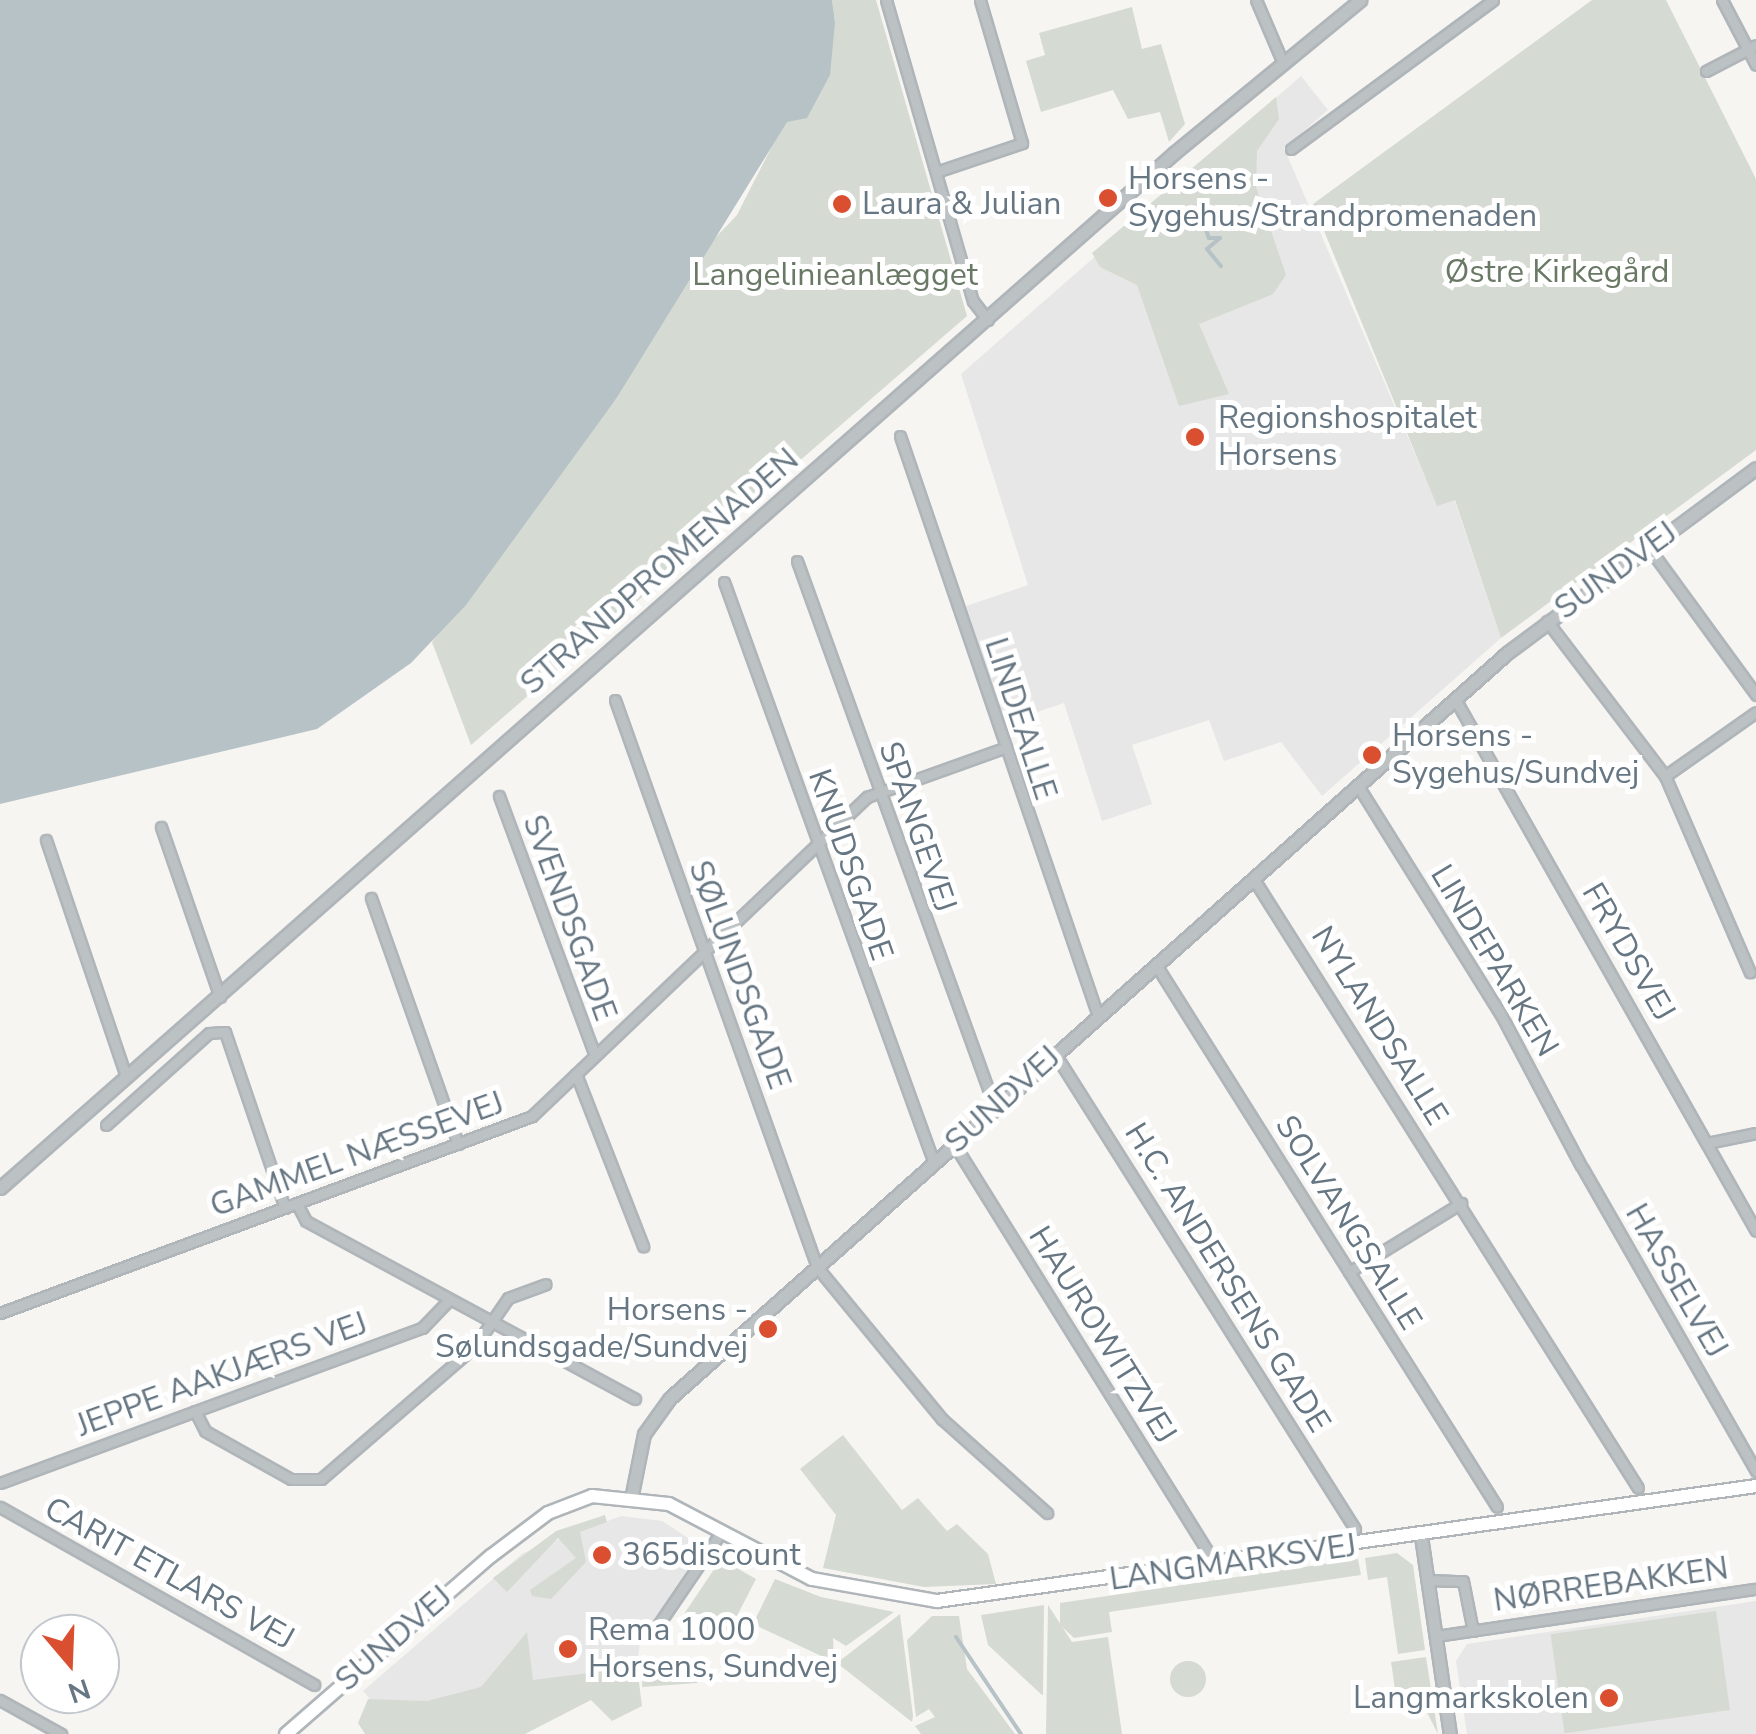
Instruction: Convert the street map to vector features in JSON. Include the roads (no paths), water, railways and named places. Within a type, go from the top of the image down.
[{"type":"main road","name":"LANGMARKSVEJ","points":[[632,1494],[812,1580],[937,1601],[1756,1486]]},
{"type":"main road","name":"SUNDVEJ","points":[[286,1734],[548,1513],[632,1494]]},
{"type":"street","points":[[886,0],[973,301],[988,320]]},
{"type":"street","points":[[936,172],[1022,143],[980,0]]},
{"type":"street","points":[[1256,0],[1283,63]]},
{"type":"street","name":"STRANDPROMENADEN","points":[[0,1188],[988,320],[1360,0]]},
{"type":"street","points":[[1291,150],[1493,0]]},
{"type":"street","points":[[1722,0],[1752,47],[1756,65]]},
{"type":"street","points":[[1706,72],[1752,47]]},
{"type":"street","name":"LINDEALLE","points":[[900,436],[1098,1016]]},
{"type":"street","name":"SUNDVEJ","points":[[632,1494],[640,1444],[661,1408],[1455,699],[1547,621],[1756,468]]},
{"type":"street","points":[[1649,548],[1756,695]]},
{"type":"street","name":"SPANGEVEJ","points":[[797,561],[994,1108]]},
{"type":"street","name":"KNUDSGADE","points":[[724,582],[934,1163]]},
{"type":"street","points":[[1547,621],[1665,776],[1750,972]]},
{"type":"street","name":"FRYDSVEJ","points":[[1455,699],[1756,1230]]},
{"type":"street","name":"SØLUNDSGADE","points":[[615,700],[817,1267],[942,1419],[1047,1513]]},
{"type":"street","points":[[1665,776],[1756,712]]},
{"type":"street","points":[[878,791],[1004,748]]},
{"type":"street","name":"LINDEPARKEN","points":[[1358,786],[1480,979],[1582,1167]]},
{"type":"street","name":"GAMMEL NÆSSEVEJ","points":[[0,1314],[532,1116],[878,791]]},
{"type":"street","name":"SVENDSGADE","points":[[499,796],[595,1055]]},
{"type":"street","points":[[161,827],[220,997]]},
{"type":"street","points":[[46,840],[126,1077]]},
{"type":"street","name":"NYLANDSALLE","points":[[1254,878],[1638,1488]]},
{"type":"street","points":[[371,898],[458,1144]]},
{"type":"street","name":"SOLVANGSALLE","points":[[1156,966],[1498,1508]]},
{"type":"street","points":[[106,1126],[209,1033],[225,1032],[285,1208]]},
{"type":"street","name":"H.C. ANDERSENS GADE","points":[[1055,1054],[1355,1530]]},
{"type":"street","points":[[576,1074],[643,1246]]},
{"type":"street","points":[[1707,1143],[1756,1133]]},
{"type":"street","name":"HAUROWITZVEJ","points":[[954,1144],[1208,1552]]},
{"type":"street","name":"HASSELVEJ","points":[[1582,1167],[1756,1471]]},
{"type":"street","points":[[1349,1272],[1461,1202]]},
{"type":"street","points":[[296,1204],[306,1222],[634,1399]]},
{"type":"street","points":[[196,1411],[210,1434],[290,1479],[313,1482],[492,1322],[508,1298],[546,1284]]},
{"type":"street","name":"JEPPE AAKJÆRS VEJ","points":[[0,1484],[430,1325],[449,1300]]},
{"type":"street","name":"CARIT ETLARS VEJ","points":[[0,1507],[314,1685]]},
{"type":"street","points":[[656,1628],[720,1534]]},
{"type":"street","points":[[1421,1536],[1450,1734]]},
{"type":"street","name":"NØRREBAKKEN","points":[[1427,1580],[1463,1581],[1473,1630]]},
{"type":"street","name":"NØRREBAKKEN","points":[[1436,1636],[1756,1589]]},
{"type":"street","points":[[0,1700],[60,1734]]},
{"type":"waterway","points":[[1203,220],[1209,238],[1220,238],[1207,249],[1221,266]]},
{"type":"waterway","points":[[956,1637],[1021,1734]]},
{"type":"place","name":"Horsens - Sygehus/Strandpromenaden","points":[[1108,198]]},
{"type":"place","name":"Laura & Julian","points":[[842,204]]},
{"type":"place","name":"Regionshospitalet Horsens","points":[[1195,437]]},
{"type":"place","name":"Horsens - Sygehus/Sundvej","points":[[1372,755]]},
{"type":"place","name":"Horsens - Sølundsgade/Sundvej","points":[[768,1329]]},
{"type":"place","name":"365discount","points":[[602,1555]]},
{"type":"place","name":"Rema 1000 Horsens, Sundvej","points":[[568,1649]]},
{"type":"place","name":"Langmarkskolen","points":[[1609,1698]]},
{"type":"park label","name":"Østre Kirkegård","points":[[1557,272]]},
{"type":"park label","name":"Langelinieanlægget","points":[[835,275]]}]
